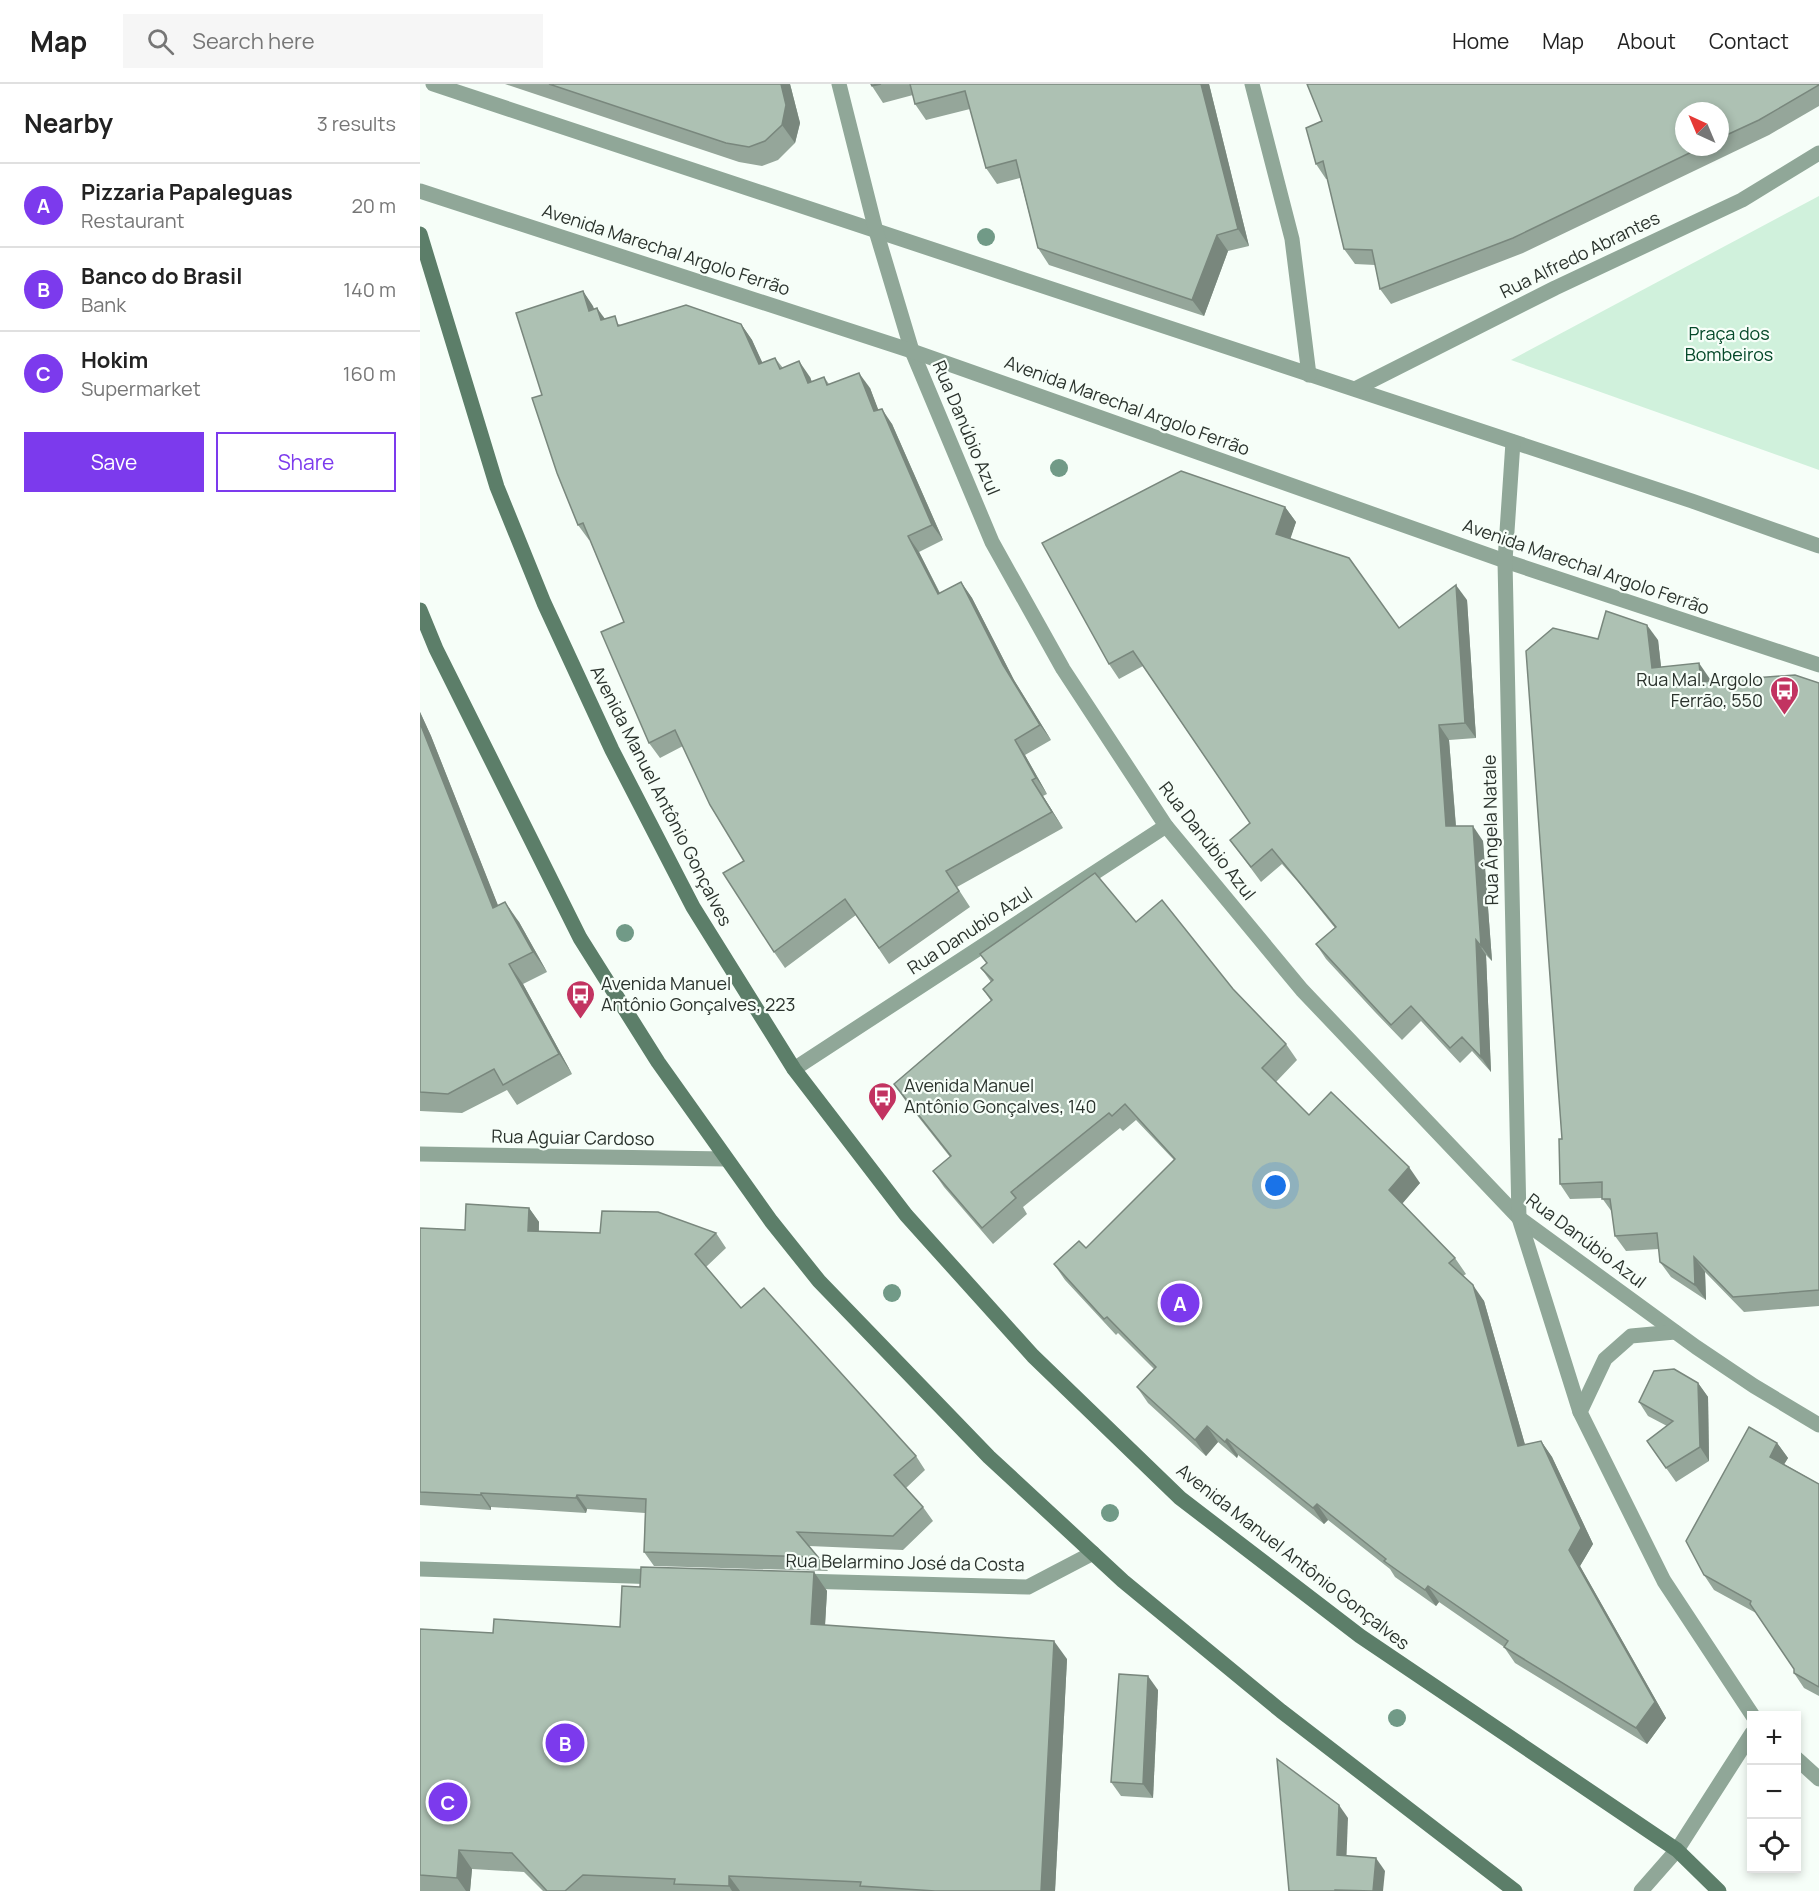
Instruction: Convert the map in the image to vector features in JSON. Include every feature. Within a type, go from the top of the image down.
[{"type":"main road","name":"Avenida Manuel Antônio Gonçalves","points":[[420,234],[497,487],[544,603],[612,750],[693,907],[794,1068],[906,1215],[1034,1356],[1180,1498],[1359,1636],[1677,1850],[1719,1891]]},
{"type":"main road","points":[[420,610],[436,649],[580,938],[657,1062],[726,1159],[819,1281],[989,1457],[1093,1553],[1281,1710],[1515,1891]]},
{"type":"street","points":[[433,84],[1355,389],[1819,546]]},
{"type":"street","name":"Rua Danúbio Azul","points":[[839,84],[876,231],[912,351],[992,542],[1063,669],[1166,826],[1302,990],[1519,1218],[1675,1332],[1754,1386],[1819,1425]]},
{"type":"street","points":[[1252,84],[1292,239],[1309,375]]},
{"type":"street","name":"Rua Alfredo Abrantes","points":[[1355,389],[1555,288],[1742,200],[1819,153]]},
{"type":"street","name":"Avenida Marechal Argolo Ferrão","points":[[420,191],[912,351],[1505,561],[1819,665]]},
{"type":"street","name":"Rua Ângela Natale","points":[[1513,442],[1505,561],[1519,1218]]},
{"type":"street","name":"Rua Danubio Azul","points":[[794,1068],[1166,826]]},
{"type":"street","name":"Rua Aguiar Cardoso","points":[[420,1155],[726,1159]]},
{"type":"street","points":[[1519,1218],[1580,1412],[1664,1581],[1750,1711]]},
{"type":"street","points":[[1580,1412],[1605,1359],[1631,1336],[1675,1332]]},
{"type":"street","name":"Rua Belarmino José da Costa","points":[[790,1581],[1028,1587],[1093,1553]]},
{"type":"street","points":[[420,1569],[674,1578]]},
{"type":"street","points":[[1641,1891],[1677,1850],[1747,1741]]},
{"type":"street","points":[[1801,1762],[1819,1779]]},
{"type":"green space","name":"Praça dos Bombeiros","points":[[1819,196],[1819,470],[1511,360]]},
{"type":"building","points":[[549,84],[781,84],[786,105],[782,125],[765,141],[749,147],[726,143]]},
{"type":"building","points":[[910,84],[1201,84],[1238,229],[1217,235],[1192,300],[1038,248],[1016,160],[986,168],[965,91],[915,104]]},
{"type":"building","points":[[1307,84],[1819,84],[1759,120],[1729,134],[1729,102],[1675,102],[1675,156],[1683,156],[1513,238],[1380,289],[1372,250],[1344,249],[1323,161],[1316,164],[1306,128],[1322,121]]},
{"type":"building","points":[[583,291],[589,311],[597,308],[601,320],[615,316],[618,326],[686,305],[741,324],[759,364],[775,358],[780,369],[799,361],[808,383],[824,377],[827,385],[859,373],[874,411],[882,409],[932,525],[908,536],[938,594],[961,582],[1003,665],[1040,725],[1015,740],[1036,778],[1032,780],[1052,812],[946,871],[959,891],[879,948],[845,899],[774,952],[723,873],[744,861],[710,805],[675,730],[649,743],[601,632],[624,622],[583,523],[578,525],[557,473],[532,398],[542,395],[516,313]]},
{"type":"building","points":[[1181,471],[1285,507],[1276,534],[1349,558],[1399,628],[1456,585],[1465,723],[1439,725],[1446,826],[1473,826],[1481,946],[1476,940],[1481,1057],[1462,1037],[1450,1048],[1411,1006],[1391,1025],[1316,944],[1336,927],[1272,849],[1251,867],[1230,840],[1250,823],[1133,651],[1109,664],[1042,543]]},
{"type":"building","points":[[1606,611],[1647,625],[1652,668],[1699,663],[1701,682],[1795,675],[1819,683],[1819,1290],[1733,1297],[1694,1257],[1695,1285],[1660,1262],[1657,1233],[1615,1236],[1610,1199],[1602,1199],[1602,1182],[1560,1184],[1559,1139],[1562,1139],[1526,651],[1553,628],[1598,639]]},
{"type":"building","points":[[420,723],[493,908],[505,902],[533,952],[509,964],[559,1054],[503,1085],[494,1069],[448,1094],[420,1092]]},
{"type":"building","points":[[1095,873],[1136,922],[1162,900],[1233,989],[1286,1044],[1262,1068],[1309,1115],[1331,1092],[1409,1167],[1389,1190],[1455,1258],[1449,1263],[1473,1285],[1518,1446],[1541,1441],[1581,1528],[1569,1550],[1655,1702],[1636,1728],[1504,1647],[1508,1641],[1428,1586],[1425,1590],[1384,1561],[1386,1559],[1317,1504],[1313,1508],[1227,1439],[1225,1442],[1207,1426],[1195,1440],[1137,1387],[1156,1367],[1107,1317],[1104,1319],[1054,1264],[1079,1241],[1086,1248],[1175,1159],[1125,1104],[1112,1116],[1109,1113],[1011,1192],[1016,1198],[982,1228],[933,1171],[951,1156],[894,1084],[992,1000],[983,989],[993,980],[981,968],[987,963],[980,954]]},
{"type":"building","points":[[466,1204],[529,1208],[528,1231],[600,1233],[602,1211],[658,1212],[716,1233],[695,1254],[741,1308],[764,1288],[916,1456],[894,1475],[923,1507],[893,1536],[797,1532],[818,1557],[644,1552],[646,1499],[577,1495],[576,1498],[420,1492],[420,1228],[465,1230]]},
{"type":"building","points":[[1674,1369],[1698,1383],[1700,1447],[1666,1468],[1647,1441],[1673,1421],[1639,1402],[1654,1371]]},
{"type":"building","points":[[1749,1427],[1777,1443],[1770,1457],[1819,1484],[1819,1687],[1794,1673],[1794,1669],[1750,1604],[1751,1601],[1704,1575],[1686,1541]]},
{"type":"building","points":[[641,1567],[814,1572],[811,1624],[1054,1641],[1041,1891],[935,1891],[860,1886],[861,1882],[729,1876],[729,1886],[674,1884],[675,1879],[583,1875],[565,1891],[547,1891],[512,1853],[459,1850],[457,1878],[420,1875],[420,1629],[493,1633],[494,1619],[620,1627],[622,1586],[640,1587]]},
{"type":"building","points":[[1119,1674],[1148,1676],[1143,1784],[1111,1782]]},
{"type":"building","points":[[1277,1759],[1339,1805],[1337,1855],[1376,1858],[1373,1891],[1289,1891]]},
{"type":"place","name":"Rua Mal. Argolo Ferrão, 550","points":[[1784,716]]},
{"type":"place","name":"Avenida Manuel Antônio Gonçalves, 223","points":[[580,1020]]},
{"type":"place","name":"Avenida Manuel Antônio Gonçalves, 140","points":[[883,1122]]},
{"type":"place","name":"Pizzaria Papaleguas","points":[[1180,1303]]},
{"type":"place","name":"Banco do Brasil","points":[[565,1743]]},
{"type":"place","name":"Hokim","points":[[448,1802]]}]
